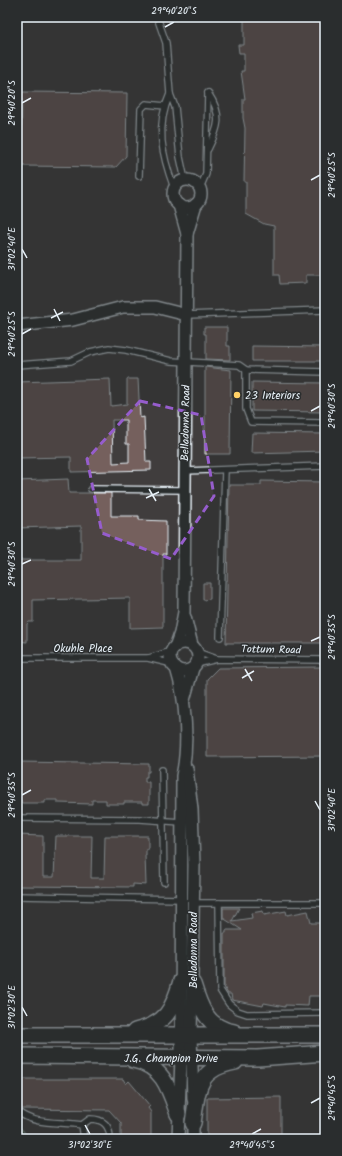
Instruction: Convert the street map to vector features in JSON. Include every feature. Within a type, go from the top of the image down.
[{"type":"street","points":[[174,188],[177,184],[185,180],[194,181],[200,188]]},
{"type":"street","name":"Belladonna Road","points":[[174,188],[174,197],[179,205],[187,234]]},
{"type":"street","name":"Belladonna Road","points":[[187,983],[181,899],[182,776],[185,763],[184,701],[170,655],[180,633],[184,612],[187,234],[196,204],[201,197],[200,188]]},
{"type":"street","points":[[179,205],[188,208],[196,204]]},
{"type":"street","points":[[17,326],[72,320],[124,307],[155,308],[186,315]]},
{"type":"street","name":"Belladonna Road","points":[[184,612],[194,648],[198,656],[184,701]]},
{"type":"street","points":[[173,649],[183,643],[194,648]]},
{"type":"street","points":[[174,666],[185,671],[195,666]]},
{"type":"street","name":"Belladonna Road","points":[[185,763],[189,776],[192,809],[194,865],[193,903],[187,983],[186,1036],[186,1058],[194,1123],[193,1139]]},
{"type":"street","points":[[119,1035],[145,1029],[161,1022],[187,983],[202,1011],[219,1028],[226,1031],[259,1036]]},
{"type":"street","name":"J.G. Champion Drive","points":[[17,1035],[325,1035]]},
{"type":"street","name":"J.G. Champion Drive","points":[[17,1056],[258,1058],[325,1053]]},
{"type":"street","points":[[118,1058],[139,1062],[159,1073],[166,1081],[178,1114]]},
{"type":"street","name":"Belladonna Road","points":[[178,1139],[178,1114],[186,1058]]},
{"type":"street","points":[[194,1123],[198,1088],[204,1078],[210,1072],[226,1064],[258,1058]]},
{"type":"lane","points":[[157,17],[166,43],[170,94],[175,107],[179,150],[185,180]]},
{"type":"lane","points":[[200,188],[206,174],[208,150],[206,110],[208,93],[218,111],[218,125],[208,150]]},
{"type":"lane","points":[[170,94],[165,106],[162,141],[164,160],[174,188]]},
{"type":"lane","points":[[139,176],[141,109],[146,104],[165,106]]},
{"type":"lane","points":[[186,315],[325,310]]},
{"type":"lane","points":[[17,365],[71,361],[90,352],[108,348],[126,350],[171,361],[239,365],[246,370],[325,372]]},
{"type":"lane","points":[[246,370],[246,409],[251,422],[325,423]]},
{"type":"lane","points":[[185,471],[325,466]]},
{"type":"lane","points":[[220,638],[225,470]]},
{"type":"lane","points":[[91,489],[185,490]]},
{"type":"lane","name":"Tottum Road","points":[[194,648],[217,659]]},
{"type":"lane","name":"Okuhle Place","points":[[148,658],[173,649]]},
{"type":"lane","name":"Okuhle Place","points":[[17,658],[148,658],[174,666]]},
{"type":"lane","name":"Tottum Road","points":[[195,666],[217,659],[325,660]]},
{"type":"lane","points":[[162,770],[164,882]]},
{"type":"lane","points":[[17,818],[181,822]]},
{"type":"lane","points":[[17,896],[181,899]]},
{"type":"lane","points":[[193,903],[325,903]]},
{"type":"lane","points":[[219,903],[220,990],[229,1004],[238,1011],[247,1014],[325,1013]]},
{"type":"lane","points":[[17,1111],[27,1119],[36,1121],[82,1125],[90,1119],[104,1121],[107,1124],[110,1139]]},
{"type":"lane","points":[[82,1125],[84,1139]]},
{"type":"highlighted area","points":[[140,401],[201,415],[214,496],[171,559],[102,533],[87,459]]},
{"type":"shaded area","points":[[17,17],[325,17],[325,1139],[31,1139],[17,1124]]},
{"type":"green space","points":[[17,1124],[31,1139],[17,1139]]},
{"type":"building","points":[[244,17],[325,17],[325,275],[306,275],[306,283],[280,284],[279,275],[274,275],[274,226],[264,224],[246,214],[246,182],[244,182],[245,128],[243,118],[243,99],[245,99],[241,71],[244,71],[244,53],[239,53],[238,45],[244,45]]},
{"type":"building","points":[[22,92],[127,93],[126,156],[116,167],[21,166]]},
{"type":"building","points":[[204,327],[227,327],[227,346],[230,346],[230,360],[206,359],[206,334],[204,334]]},
{"type":"building","points":[[252,346],[325,347],[325,361],[252,361]]},
{"type":"building","points":[[205,367],[231,370],[230,454],[205,454]]},
{"type":"building","points":[[110,379],[111,406],[127,404],[127,379],[138,379],[140,418],[144,417],[146,462],[151,462],[151,470],[71,472],[71,457],[17,458],[17,382]],"holes":[[[112,420],[126,420],[126,444],[129,444],[129,462],[113,463]]]},
{"type":"building","points":[[252,382],[325,383],[325,412],[252,411]]},
{"type":"building","points":[[252,433],[325,434],[325,451],[251,453]]},
{"type":"building","points":[[68,479],[69,493],[111,493],[111,516],[139,516],[139,520],[166,521],[166,554],[163,554],[163,627],[130,628],[130,598],[33,600],[33,622],[29,622],[27,624],[27,642],[17,641],[17,560],[81,560],[81,526],[17,528],[17,481]]},
{"type":"building","points":[[261,481],[325,482],[325,643],[226,643],[229,485],[261,485]]},
{"type":"building","points":[[203,583],[210,583],[210,599],[203,600]]},
{"type":"building","points":[[325,667],[325,756],[207,757],[207,679],[218,668]]},
{"type":"building","points":[[17,762],[149,764],[149,772],[147,772],[147,777],[145,777],[145,782],[149,782],[149,804],[142,804],[142,802],[124,802],[124,804],[106,804],[106,800],[92,800],[92,804],[58,803],[58,800],[45,800],[45,803],[21,803],[21,800],[17,799]]},
{"type":"building","points":[[17,835],[43,836],[43,877],[54,877],[56,836],[92,836],[91,878],[104,878],[105,836],[148,836],[148,849],[146,849],[145,855],[146,885],[133,884],[133,887],[17,886]]},
{"type":"building","points":[[223,908],[239,908],[232,921],[252,918],[251,913],[263,911],[264,915],[286,911],[287,915],[308,911],[311,923],[325,923],[325,996],[309,996],[308,1006],[285,1005],[285,1007],[264,1003],[263,1006],[232,1000],[231,994],[228,994],[224,987],[224,933],[226,933],[226,930],[242,930],[223,918]]},
{"type":"building","points":[[20,1079],[123,1079],[126,1084],[129,1081],[150,1106],[148,1108],[151,1112],[151,1139],[121,1139],[121,1123],[109,1110],[22,1109],[20,1108]]},
{"type":"building","points":[[281,1097],[281,1139],[207,1139],[207,1098]]},
{"type":"place","name":"23 Interiors","points":[[237,395]]}]
